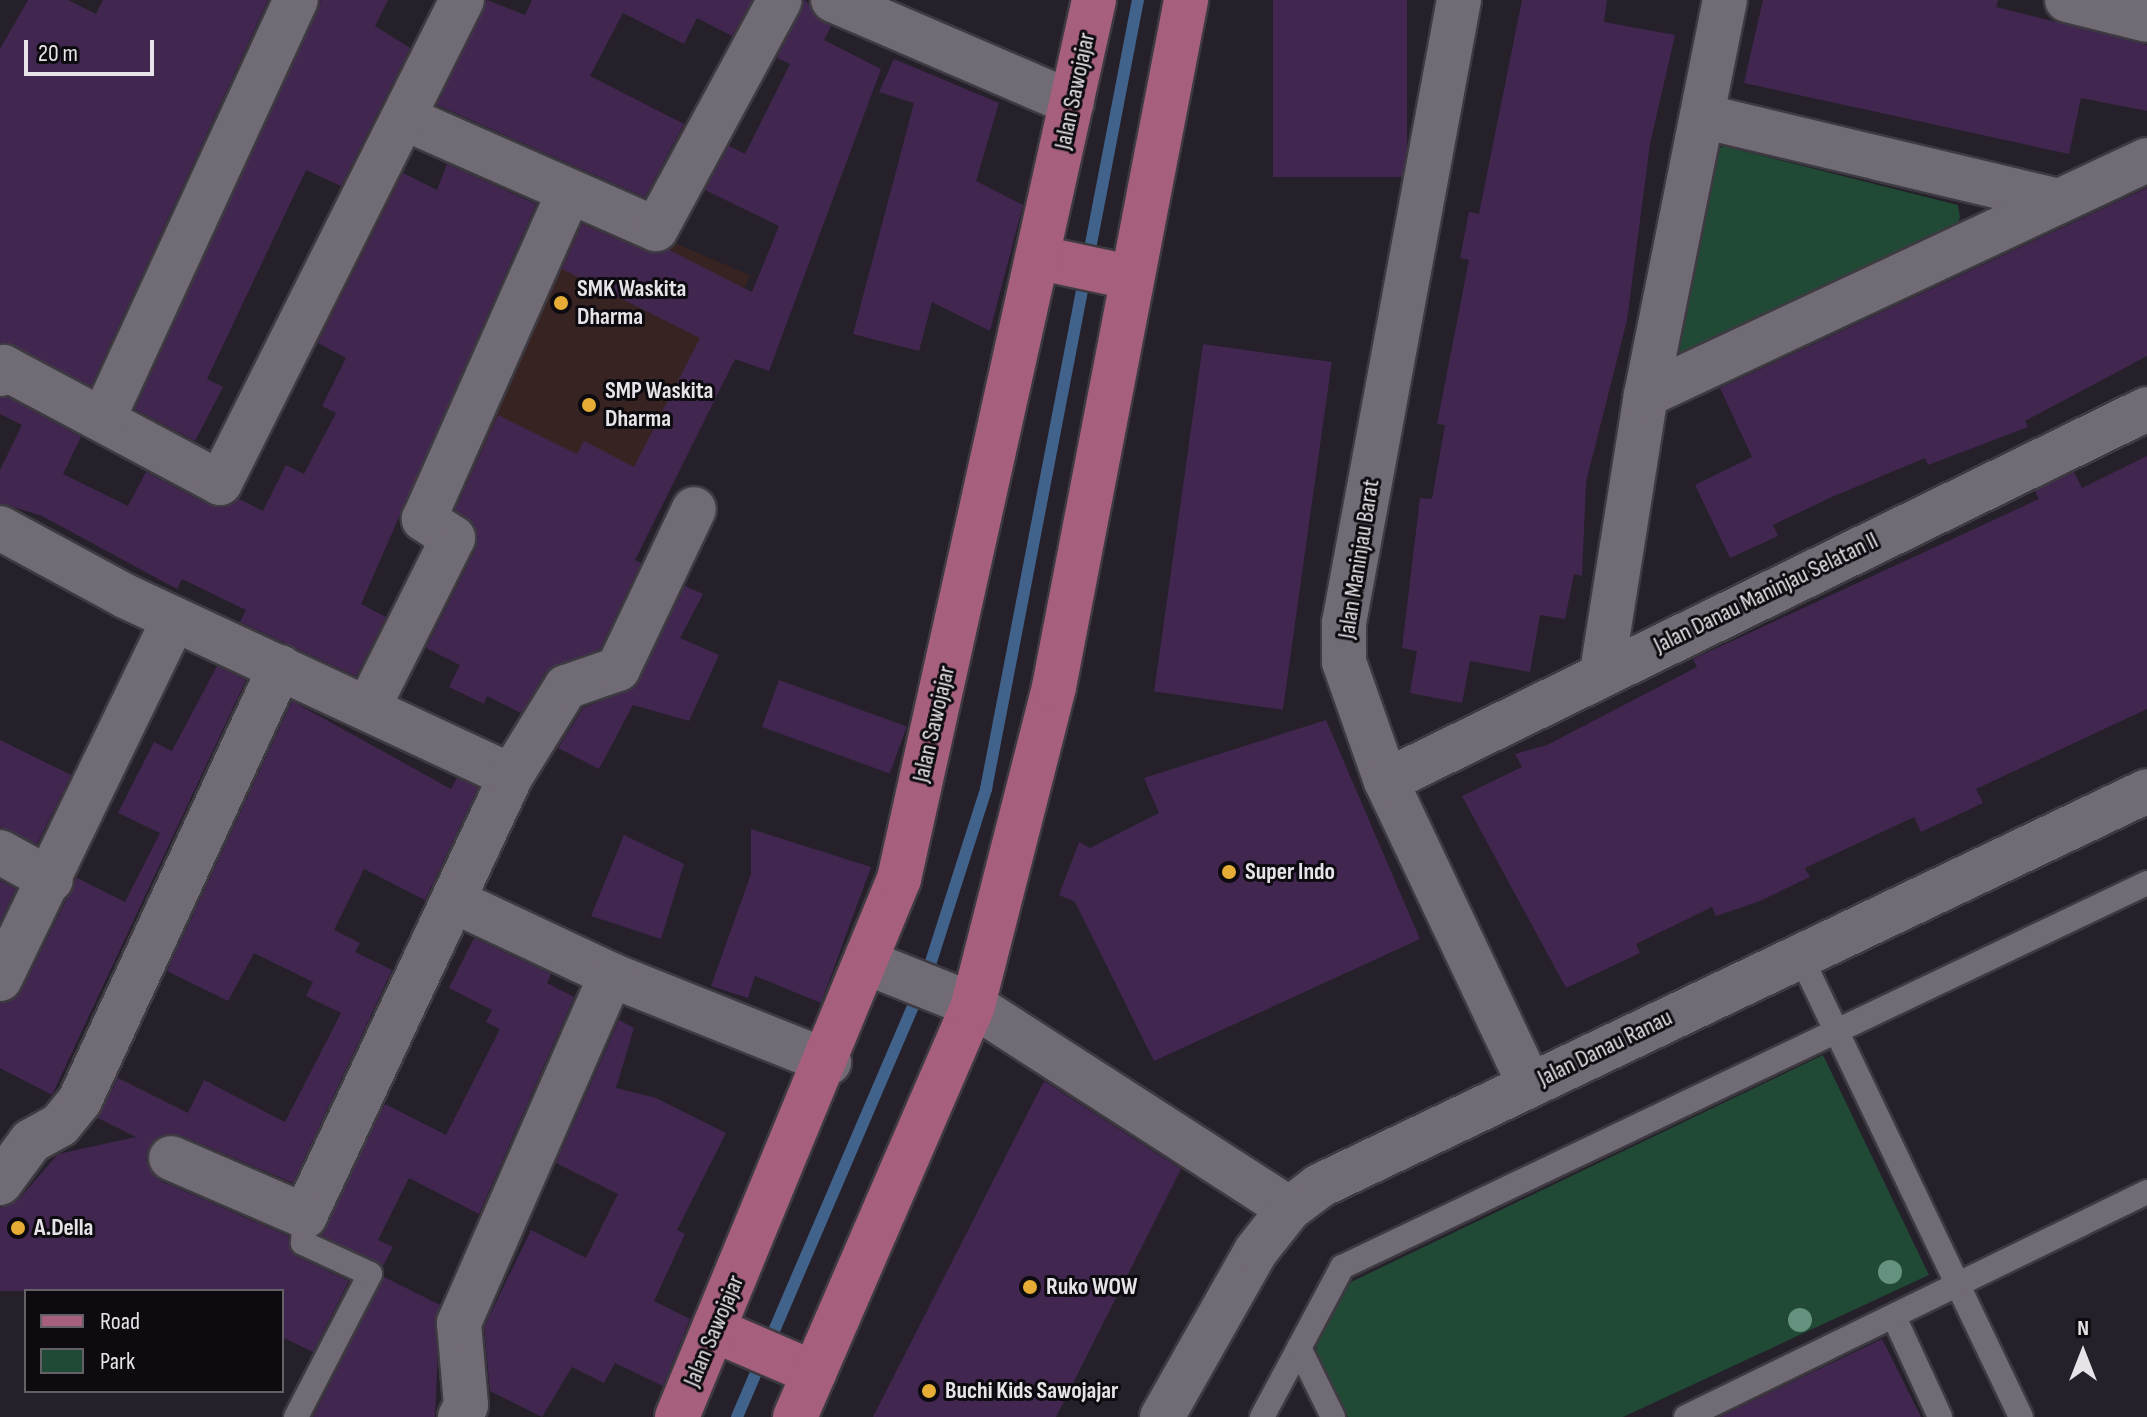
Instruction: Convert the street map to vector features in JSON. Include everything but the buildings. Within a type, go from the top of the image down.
[{"type":"main road","name":"Jalan Sawojajar","points":[[795,1417],[803,1368],[966,1002],[1054,687],[1084,268],[1072,103],[1094,0]]},
{"type":"main road","name":"Jalan Sawojajar","points":[[677,1417],[731,1336],[829,1062],[885,970],[899,879],[1084,268],[1186,0]]},
{"type":"main road","points":[[731,1336],[803,1368]]},
{"type":"street","points":[[104,417],[296,0]]},
{"type":"street","points":[[0,374],[3,367],[104,417],[220,483],[462,0]]},
{"type":"street","points":[[404,118],[656,229],[780,0]]},
{"type":"street","points":[[833,0],[1072,103]]},
{"type":"street","name":"Jalan Maninjau Barat","points":[[1459,0],[1344,623],[1350,694],[1386,781],[1530,1085]]},
{"type":"street","points":[[1602,672],[1646,395],[1725,0]]},
{"type":"street","points":[[2067,0],[2147,20]]},
{"type":"street","points":[[1702,116],[2055,200]]},
{"type":"street","points":[[1646,395],[2055,200],[2147,160]]},
{"type":"street","points":[[369,706],[453,538],[424,519],[569,192]]},
{"type":"street","name":"Jalan Danau Maninjau Selatan II","points":[[1386,781],[1602,672],[2147,409]]},
{"type":"street","points":[[171,1158],[305,1216],[511,776],[566,687],[618,669],[694,509]]},
{"type":"street","points":[[0,528],[174,619],[369,706],[511,776]]},
{"type":"street","points":[[0,979],[51,880],[174,619]]},
{"type":"street","points":[[0,1183],[31,1141],[60,1125],[80,1100],[280,667]]},
{"type":"street","name":"Jalan Danau Ranau","points":[[1162,1417],[1256,1251],[1289,1209],[1319,1186],[1799,953],[2147,791]]},
{"type":"street","points":[[0,852],[51,880]]},
{"type":"street","points":[[454,901],[611,975],[829,1062]]},
{"type":"street","points":[[885,970],[966,1002],[1289,1209]]},
{"type":"street","points":[[460,1417],[466,1405],[459,1323],[611,975]]},
{"type":"lane","points":[[1262,1417],[1342,1267],[2147,883]]},
{"type":"lane","points":[[1799,953],[2021,1417]]},
{"type":"lane","points":[[1686,1417],[1961,1288],[2147,1192]]},
{"type":"lane","points":[[296,1417],[370,1274],[303,1243],[305,1216]]},
{"type":"lane","points":[[1895,1319],[1940,1417]]},
{"type":"lane","points":[[1299,1348],[1333,1417]]},
{"type":"shaded area","points":[[573,200],[750,275],[633,551],[456,476]]},
{"type":"green space","points":[[1723,146],[1958,205],[1960,218],[1954,229],[1683,367],[1673,358],[1712,154]]},
{"type":"green space","points":[[1823,1055],[1929,1275],[1623,1417],[1348,1417],[1316,1354],[1317,1340],[1351,1282]]},
{"type":"waterway","points":[[737,1417],[929,968],[986,789],[1138,0]]},
{"type":"place","name":"SMK Waskita Dharma","points":[[561,303]]},
{"type":"place","name":"SMP Waskita Dharma","points":[[589,405]]},
{"type":"place","name":"Super Indo","points":[[1229,872]]},
{"type":"place","name":"A.Della","points":[[18,1228]]},
{"type":"place","name":"Ruko WOW","points":[[1030,1287]]},
{"type":"place","name":"Buchi Kids Sawojajar","points":[[929,1391]]}]
